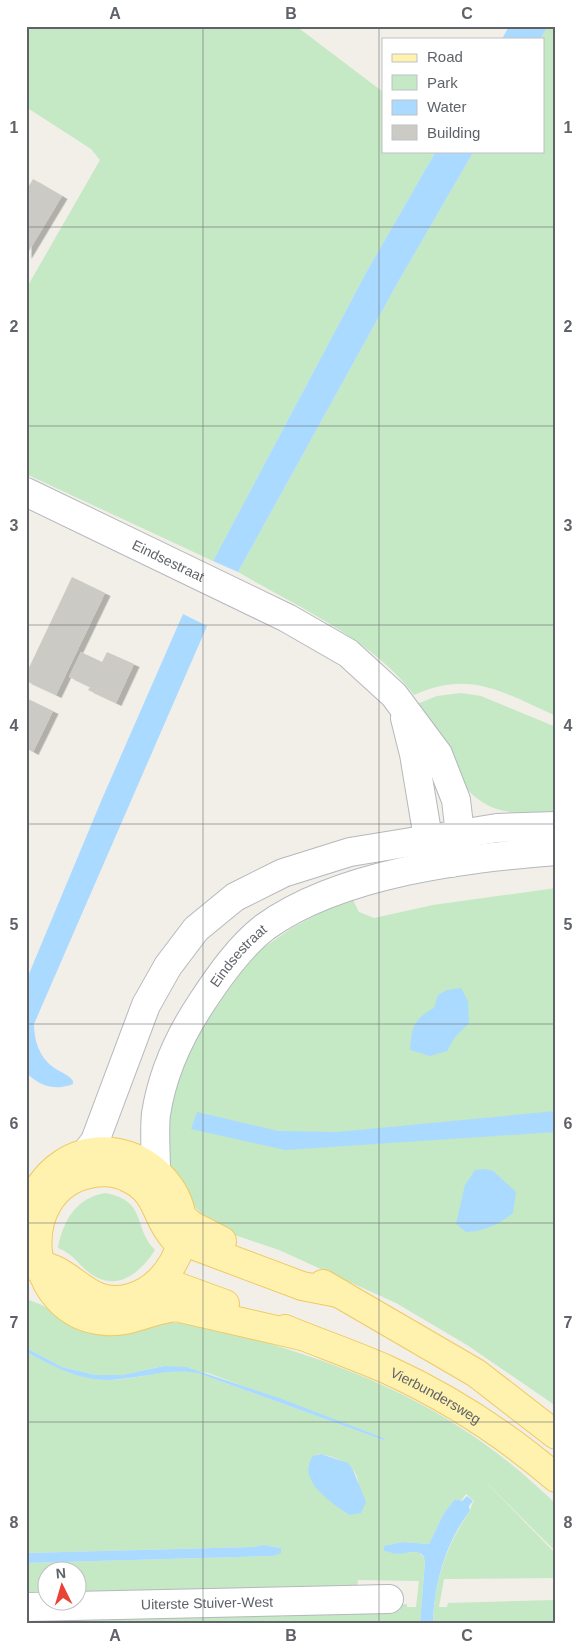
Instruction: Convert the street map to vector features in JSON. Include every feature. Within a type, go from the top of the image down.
[{"type":"main road","points":[[130,1156],[156,1171],[178,1202],[181,1228],[171,1267],[155,1298],[105,1299],[83,1291],[57,1269],[35,1276],[37,1240],[32,1216],[49,1204],[64,1186],[84,1175],[98,1160],[130,1156]]},
{"type":"main road","points":[[98,1160],[119,1175],[140,1185],[156,1202],[167,1231],[174,1238],[181,1228],[191,1225],[225,1243],[304,1271],[338,1293],[468,1368],[556,1435]]},
{"type":"main road","name":"Vierbundersweg","points":[[155,1298],[173,1285],[207,1296],[388,1371],[455,1404],[516,1444],[556,1478]]},
{"type":"street","name":"Eindsestraat","points":[[26,492],[286,618],[348,653],[394,695],[438,754],[456,800],[460,834],[451,863]]},
{"type":"street","points":[[402,704],[414,754],[428,838],[451,863]]},
{"type":"street","points":[[98,1160],[137,1026],[146,1005],[168,966],[196,928],[235,897],[283,873],[350,852],[497,828],[556,826]]},
{"type":"street","name":"Eindsestraat","points":[[156,1171],[156,1114],[168,1070],[194,1014],[211,988],[246,944],[265,928],[302,905],[357,884],[451,863],[556,852]]},
{"type":"street","name":"Uiterste Stuiver-West","points":[[26,1607],[389,1599]]},
{"type":"green space","points":[[26,26],[296,26],[382,91],[382,152],[435,152],[367,271],[213,561],[26,474],[26,289],[100,160],[91,149],[26,107]]},
{"type":"green space","points":[[548,26],[556,26],[556,716],[503,692],[470,684],[434,687],[414,695],[378,657],[356,641],[309,611],[238,572],[397,284],[473,152],[544,152],[544,38],[541,38]]},
{"type":"green space","points":[[461,693],[481,696],[556,727],[556,812],[508,812],[487,805],[467,789],[417,704],[437,696]]},
{"type":"green space","points":[[556,888],[556,1406],[467,1345],[396,1303],[279,1250],[217,1229],[190,1202],[170,1166],[166,1132],[172,1091],[194,1038],[236,974],[263,948],[292,928],[323,911],[353,900],[359,912],[374,918],[433,905]]},
{"type":"green space","points":[[106,1193],[128,1202],[138,1216],[148,1241],[155,1250],[142,1266],[128,1277],[110,1281],[91,1274],[72,1256],[58,1248],[68,1219],[79,1205],[96,1195]]},
{"type":"green space","points":[[26,1299],[46,1307],[82,1328],[103,1333],[152,1324],[172,1323],[194,1324],[230,1331],[317,1359],[392,1389],[460,1427],[524,1475],[556,1504],[556,1552],[475,1471],[556,1554],[556,1578],[444,1579],[439,1607],[447,1607],[448,1603],[556,1600],[556,1623],[433,1623],[436,1594],[443,1566],[453,1539],[474,1501],[466,1494],[461,1501],[455,1499],[444,1513],[429,1544],[402,1542],[389,1545],[391,1553],[419,1552],[425,1559],[420,1623],[39,1623],[47,1615],[280,1609],[280,1616],[283,1617],[283,1609],[407,1604],[407,1607],[416,1607],[419,1581],[358,1580],[357,1589],[283,1590],[281,1586],[280,1591],[88,1596],[88,1562],[61,1562],[273,1556],[281,1548],[264,1545],[252,1547],[26,1553],[26,1352],[56,1367],[87,1378],[110,1380],[174,1371],[198,1373],[383,1440],[386,1439],[208,1373],[164,1366],[122,1375],[96,1375],[62,1367],[26,1348]],"holes":[[[318,1454],[332,1457],[352,1468],[356,1474],[358,1489],[349,1515],[321,1492],[315,1485],[308,1470],[309,1462]]]},
{"type":"green space","points":[[26,1563],[38,1563],[38,1591],[26,1592]]},
{"type":"water","points":[[509,26],[548,26],[541,38],[503,38]]},
{"type":"water","points":[[435,152],[473,152],[397,284],[238,572],[213,561],[367,271]]},
{"type":"water","points":[[183,614],[207,626],[34,1024],[36,1042],[44,1058],[73,1081],[73,1084],[67,1086],[48,1086],[36,1081],[26,1072],[26,981],[102,799]]},
{"type":"water","points":[[461,988],[468,1001],[469,1023],[455,1037],[447,1051],[430,1056],[410,1050],[415,1025],[422,1016],[434,1008],[438,995],[447,990]]},
{"type":"water","points":[[556,1111],[556,1132],[285,1150],[191,1129],[197,1112],[278,1131],[337,1132]]},
{"type":"water","points":[[485,1169],[493,1171],[516,1192],[513,1213],[491,1227],[466,1232],[456,1224],[465,1185],[475,1170]]},
{"type":"water","points":[[26,1348],[62,1367],[96,1375],[122,1375],[164,1366],[186,1367],[279,1398],[386,1439],[383,1440],[198,1373],[178,1371],[121,1379],[95,1379],[60,1369],[26,1352]]},
{"type":"water","points":[[321,1454],[348,1463],[353,1470],[366,1502],[361,1513],[349,1515],[325,1497],[312,1482],[309,1465],[313,1456]]},
{"type":"water","points":[[467,1496],[473,1501],[469,1506],[470,1511],[454,1536],[443,1564],[436,1593],[433,1623],[420,1623],[425,1561],[423,1556],[416,1552],[396,1554],[384,1551],[384,1546],[402,1542],[429,1544],[444,1513],[455,1499],[462,1501]]},
{"type":"water","points":[[264,1545],[281,1548],[281,1553],[273,1556],[26,1563],[26,1553],[252,1547]]},
{"type":"building","points":[[33,179],[62,196],[26,256],[26,191]]},
{"type":"building","points":[[72,577],[105,593],[56,695],[26,681],[26,674]]},
{"type":"building","points":[[81,652],[102,662],[107,652],[134,664],[116,703],[88,690],[90,687],[69,677]]},
{"type":"building","points":[[26,698],[53,711],[33,752],[26,748]]}]
